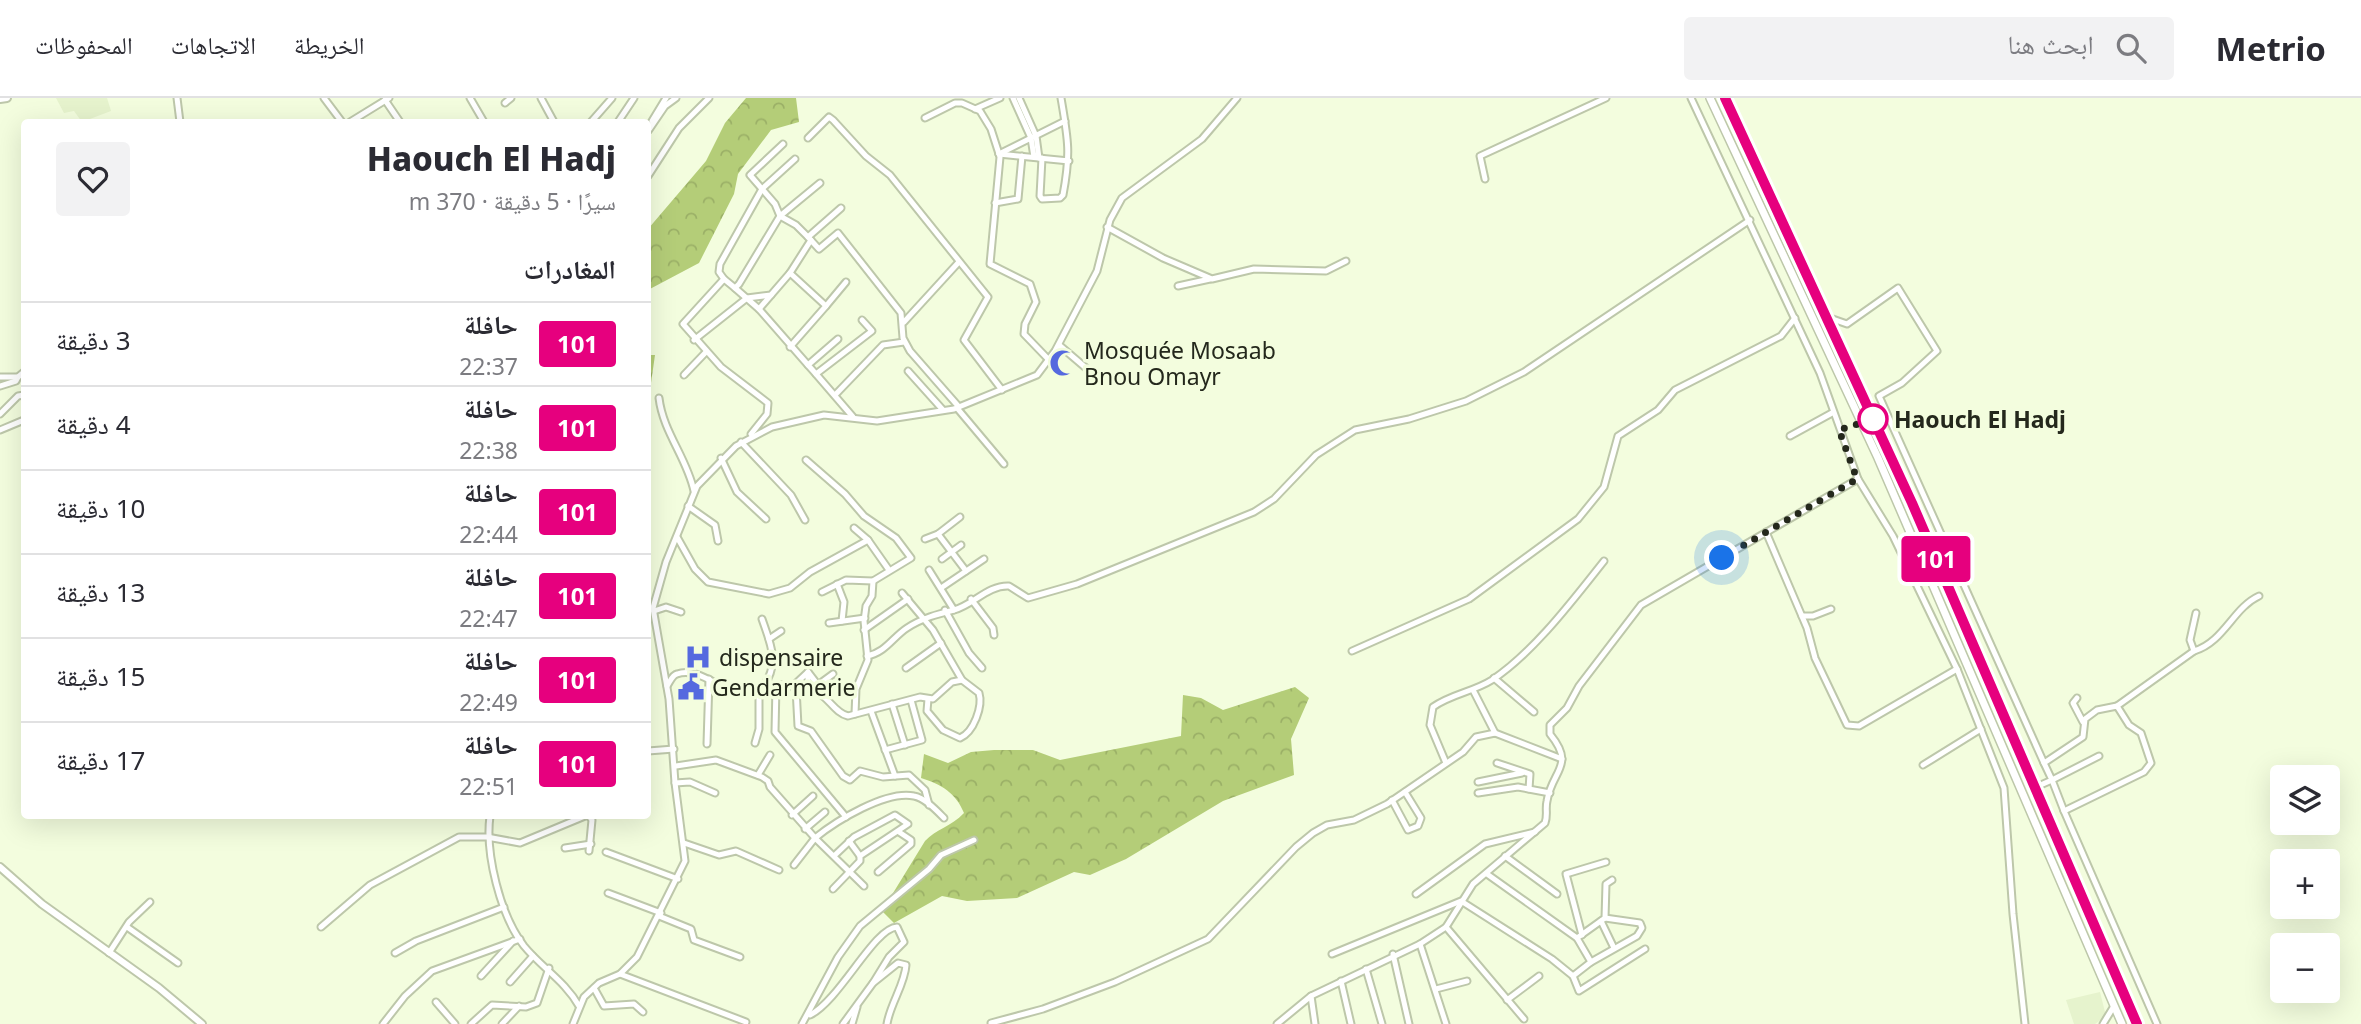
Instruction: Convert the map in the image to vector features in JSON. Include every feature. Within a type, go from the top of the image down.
[{"type":"highway","points":[[1710,98],[1878,458],[2122,1024]]},
{"type":"highway","points":[[1725,98],[1866,402],[2137,1024]]},
{"type":"main road","points":[[0,99],[7,98]]},
{"type":"main road","points":[[0,866],[42,904],[202,1024]]},
{"type":"street","points":[[177,98],[180,119]]},
{"type":"street","points":[[324,98],[340,119]]},
{"type":"street","points":[[470,98],[482,119]]},
{"type":"street","points":[[505,103],[511,98]]},
{"type":"street","points":[[541,98],[552,119]]},
{"type":"street","points":[[594,119],[612,98]]},
{"type":"street","points":[[620,119],[634,98]]},
{"type":"street","points":[[651,124],[655,112],[666,98]]},
{"type":"street","points":[[651,124],[676,98]]},
{"type":"street","points":[[651,171],[679,128],[709,98]]},
{"type":"street","points":[[969,98],[991,129],[999,154],[996,227],[990,264],[996,269],[1021,277],[1032,288],[1035,303],[1025,324],[1024,334],[1049,360]]},
{"type":"street","points":[[925,118],[954,103],[974,108],[1000,98]]},
{"type":"street","points":[[1013,98],[1034,137]]},
{"type":"street","points":[[1019,98],[1034,137],[1042,199],[1060,198],[1063,195],[1070,138],[1061,98]]},
{"type":"street","points":[[620,974],[643,948],[685,861],[667,686],[651,612],[694,491],[721,458],[744,441],[772,427],[824,415],[877,421],[958,408],[1037,375],[1059,345],[1100,264],[1107,227],[1122,198],[1202,139],[1237,98]]},
{"type":"street","points":[[1485,179],[1480,156],[1606,98]]},
{"type":"street","points":[[1691,98],[1820,373],[1857,479],[1893,536],[1957,668],[1981,729],[2006,800],[2010,889],[2025,1024]]},
{"type":"street","points":[[355,119],[387,99],[398,119]]},
{"type":"street","points":[[808,138],[829,117],[890,175],[989,300],[964,340],[1002,390]]},
{"type":"street","points":[[999,154],[1065,121]]},
{"type":"street","points":[[783,144],[750,175],[775,204],[780,216],[809,238],[818,250],[838,233],[901,313],[904,342],[1004,464]]},
{"type":"street","points":[[999,154],[1069,161]]},
{"type":"street","points":[[995,203],[1018,199],[1022,156]]},
{"type":"street","points":[[795,159],[762,189],[720,264],[719,272],[759,309],[790,347],[836,394],[853,417]]},
{"type":"street","points":[[735,288],[780,216],[820,183]]},
{"type":"street","points":[[759,309],[790,273],[809,238],[841,208]]},
{"type":"street","points":[[867,656],[882,650],[905,629],[923,619],[945,610],[954,610],[971,599],[1003,586],[1013,588],[1027,598],[1060,590],[1245,516],[1274,499],[1316,455],[1355,430],[1409,419],[1489,391],[1524,372],[1750,220]]},
{"type":"street","points":[[1107,227],[1163,258],[1212,279]]},
{"type":"street","points":[[1178,286],[1255,269],[1326,271],[1346,261]]},
{"type":"street","points":[[904,322],[958,263]]},
{"type":"street","points":[[790,273],[826,306]]},
{"type":"street","points":[[724,279],[683,322],[694,340],[706,352],[768,403],[767,414],[744,441]]},
{"type":"street","points":[[790,347],[846,282]]},
{"type":"street","points":[[1826,316],[1836,323],[1847,324],[1898,288],[1902,290],[1937,351],[1902,383],[1866,402]]},
{"type":"street","points":[[694,340],[747,298],[771,295]]},
{"type":"street","points":[[1352,651],[1469,599],[1578,519],[1604,486],[1618,436],[1658,410],[1675,390],[1781,336],[1795,318]]},
{"type":"street","points":[[816,374],[872,331],[862,320]]},
{"type":"street","points":[[808,365],[838,339]]},
{"type":"street","points":[[836,394],[883,345],[904,342]]},
{"type":"street","points":[[1059,345],[1093,374]]},
{"type":"street","points":[[684,375],[706,352]]},
{"type":"street","points":[[908,371],[943,410]]},
{"type":"street","points":[[0,386],[16,381],[21,375]]},
{"type":"street","points":[[0,377],[18,377]]},
{"type":"street","points":[[0,414],[21,396]]},
{"type":"street","points":[[1879,396],[2052,780],[2157,1024]]},
{"type":"street","points":[[659,398],[663,418],[689,470],[694,491]]},
{"type":"street","points":[[1790,436],[1832,413]]},
{"type":"street","points":[[0,430],[21,421]]},
{"type":"street","points":[[744,441],[791,495],[805,520]]},
{"type":"street","points":[[721,458],[737,492],[766,519]]},
{"type":"street","points":[[806,460],[845,494],[864,516],[899,541],[911,558],[873,581],[846,580],[822,592]]},
{"type":"street","points":[[1277,1024],[1311,996],[1393,954],[1420,944],[1446,927],[1473,884],[1547,819],[1546,800],[1562,759],[1562,748],[1550,734],[1550,725],[1567,708],[1579,686],[1635,610],[1857,479]]},
{"type":"street","points":[[688,506],[715,525],[718,541]]},
{"type":"street","points":[[925,539],[938,534],[960,517]]},
{"type":"street","points":[[854,528],[869,540],[890,570]]},
{"type":"street","points":[[1766,533],[1802,616],[1815,658],[1841,718],[1853,728],[1957,668]]},
{"type":"street","points":[[938,534],[966,571]]},
{"type":"street","points":[[677,537],[705,579],[722,586],[769,594],[790,588],[810,572],[869,540]]},
{"type":"street","points":[[942,559],[961,545]]},
{"type":"street","points":[[941,588],[984,559]]},
{"type":"street","points":[[1446,763],[1430,725],[1433,708],[1451,696],[1474,690],[1494,678],[1557,617],[1604,561]]},
{"type":"street","points":[[929,570],[954,610]]},
{"type":"street","points":[[855,714],[855,691],[867,668],[864,630],[866,606],[872,596],[873,581]]},
{"type":"street","points":[[837,584],[844,602],[842,621]]},
{"type":"street","points":[[902,593],[941,643],[962,680]]},
{"type":"street","points":[[2084,723],[2097,710],[2117,706],[2194,651],[2203,648],[2235,620],[2240,610],[2259,596]]},
{"type":"street","points":[[864,630],[908,599]]},
{"type":"street","points":[[971,599],[993,628],[994,635]]},
{"type":"street","points":[[651,612],[666,607],[681,612]]},
{"type":"street","points":[[1802,616],[1813,616],[1831,609]]},
{"type":"street","points":[[945,610],[969,653],[982,668]]},
{"type":"street","points":[[2194,651],[2190,640],[2196,613]]},
{"type":"street","points":[[829,623],[865,618]]},
{"type":"street","points":[[755,743],[759,729],[760,690],[772,674],[775,658],[762,619]]},
{"type":"street","points":[[769,639],[780,631]]},
{"type":"street","points":[[906,668],[941,643]]},
{"type":"street","points":[[808,671],[813,688]]},
{"type":"street","points":[[808,671],[813,688]]},
{"type":"street","points":[[808,671],[794,688],[797,726],[811,731],[843,776],[850,780],[860,771],[883,777],[909,775],[918,780],[928,794],[929,805]]},
{"type":"street","points":[[667,686],[678,673],[709,679],[730,690],[751,694],[776,685],[813,688],[844,715],[871,711],[920,696],[937,698],[952,682],[962,680],[972,684],[981,699],[972,727],[963,737],[943,730],[929,715],[928,699]]},
{"type":"street","points":[[813,688],[833,674]]},
{"type":"street","points":[[1494,678],[1534,712]]},
{"type":"street","points":[[706,744],[709,679]]},
{"type":"street","points":[[776,685],[775,732],[846,817]]},
{"type":"street","points":[[1474,690],[1495,733]]},
{"type":"street","points":[[2044,763],[2083,737],[2084,723],[2073,703],[2077,698]]},
{"type":"street","points":[[886,750],[922,740],[911,699]]},
{"type":"street","points":[[892,704],[905,745]]},
{"type":"street","points":[[2064,811],[2119,782],[2133,779],[2151,763],[2141,733],[2129,724],[2117,706]]},
{"type":"street","points":[[871,711],[895,776]]},
{"type":"street","points":[[1923,765],[1981,729]]},
{"type":"street","points":[[991,1023],[1042,1009],[1115,982],[1208,939],[1296,847],[1313,833],[1327,825],[1354,820],[1392,800],[1446,763],[1476,737],[1495,733],[1562,759]]},
{"type":"street","points":[[651,751],[674,749]]},
{"type":"street","points":[[758,775],[770,755]]},
{"type":"street","points":[[2036,787],[2099,756]]},
{"type":"street","points":[[676,766],[716,760],[768,781],[769,788],[792,815],[864,886]]},
{"type":"street","points":[[1497,763],[1532,776],[1529,789]]},
{"type":"street","points":[[1478,782],[1525,773]]},
{"type":"street","points":[[675,783],[690,782],[715,793]]},
{"type":"street","points":[[1478,793],[1518,787],[1550,793]]},
{"type":"street","points":[[1392,800],[1408,830],[1418,826],[1421,818],[1405,792]]},
{"type":"street","points":[[792,815],[813,796]]},
{"type":"street","points":[[794,865],[815,838],[856,810],[904,796],[918,797],[944,818]]},
{"type":"street","points":[[805,829],[825,812]]},
{"type":"street","points":[[835,856],[849,841],[896,815],[908,824],[900,832],[860,856]]},
{"type":"street","points":[[490,819],[487,837],[504,907],[517,940],[549,968],[572,993],[579,1006]]},
{"type":"street","points":[[321,927],[384,876],[459,837],[487,837],[520,843],[580,819]]},
{"type":"street","points":[[589,851],[591,819]]},
{"type":"street","points":[[878,872],[911,844],[911,840],[900,832]]},
{"type":"street","points":[[1416,894],[1485,844],[1535,832]]},
{"type":"street","points":[[802,1024],[838,957],[860,926],[929,869],[941,855],[974,840]]},
{"type":"street","points":[[833,889],[860,861],[860,856],[849,841]]},
{"type":"street","points":[[684,843],[719,855],[736,852],[779,870]]},
{"type":"street","points":[[565,848],[591,844]]},
{"type":"street","points":[[606,852],[678,880]]},
{"type":"street","points":[[1505,856],[1557,894]]},
{"type":"street","points":[[1591,962],[1580,937],[1566,874],[1606,862]]},
{"type":"street","points":[[1487,874],[1580,937]]},
{"type":"street","points":[[1612,880],[1606,884],[1603,919],[1614,948]]},
{"type":"street","points":[[608,893],[691,929],[694,940],[740,957]]},
{"type":"street","points":[[1332,954],[1461,901]]},
{"type":"street","points":[[1461,901],[1552,959],[1573,976],[1579,991],[1645,949]]},
{"type":"street","points":[[109,953],[127,927],[150,902]]},
{"type":"street","points":[[395,953],[416,941],[504,907]]},
{"type":"street","points":[[1573,976],[1641,932],[1642,925],[1603,919],[1580,937]]},
{"type":"street","points":[[127,927],[178,963]]},
{"type":"street","points":[[808,1015],[832,999],[882,934],[897,927],[904,942],[889,957],[843,1024]]},
{"type":"street","points":[[1446,927],[1524,1019]]},
{"type":"street","points":[[481,976],[517,940]]},
{"type":"street","points":[[383,1024],[405,996],[432,971],[517,940]]},
{"type":"street","points":[[1420,944],[1446,1024]]},
{"type":"street","points":[[1393,954],[1409,1024]]},
{"type":"street","points":[[510,982],[533,956]]},
{"type":"street","points":[[873,983],[898,963],[906,964],[905,973],[890,1005],[887,1024]]},
{"type":"street","points":[[471,1024],[492,1005],[526,1007],[537,1003],[549,968]]},
{"type":"street","points":[[1366,969],[1382,1024]]},
{"type":"street","points":[[573,1024],[579,1006],[594,988],[611,976],[620,974],[746,1022]]},
{"type":"street","points":[[1507,1000],[1539,976]]},
{"type":"street","points":[[1341,981],[1351,1024]]},
{"type":"street","points":[[1436,989],[1467,981]]},
{"type":"street","points":[[594,988],[604,1006],[634,1004],[643,1012]]},
{"type":"street","points":[[1311,996],[1315,1024]]},
{"type":"street","points":[[852,1024],[858,1000]]},
{"type":"street","points":[[436,1002],[455,1024]]},
{"type":"street","points":[[502,1024],[519,1006]]},
{"type":"street","points":[[2103,1024],[2114,1006]]},
{"type":"shaded area","points":[[56,98],[107,98],[111,111],[90,119],[80,119],[74,111],[64,113]]},
{"type":"shaded area","points":[[2100,992],[2106,1016],[2095,1024],[2074,1024],[2066,1000]]},
{"type":"green space","points":[[746,98],[796,98],[799,122],[771,130],[738,174],[734,194],[699,263],[651,288],[651,225],[706,161],[725,123]]},
{"type":"green space","points":[[651,355],[655,355],[651,383]]},
{"type":"green space","points":[[1295,687],[1309,698],[1291,739],[1294,775],[1223,801],[1126,859],[1090,875],[1074,872],[1017,898],[967,901],[942,896],[894,923],[882,911],[925,841],[964,813],[947,790],[921,778],[924,754],[948,763],[971,752],[1033,750],[1060,760],[1181,736],[1183,695],[1201,698],[1223,710]]},
{"type":"bus line","name":"101","points":[[1725,98],[1912,503],[2137,1024]]},
{"type":"place","name":"Mosquée Mosaab Bnou Omayr","points":[[1063,363]]},
{"type":"place","name":"Haouch El Hadj","points":[[1873,419]]},
{"type":"place","name":"dispensaire","points":[[698,657]]},
{"type":"place","name":"Gendarmerie","points":[[691,687]]},
{"type":"route","points":[[1722,558],[1857,479],[1839,430],[1873,419]]}]
